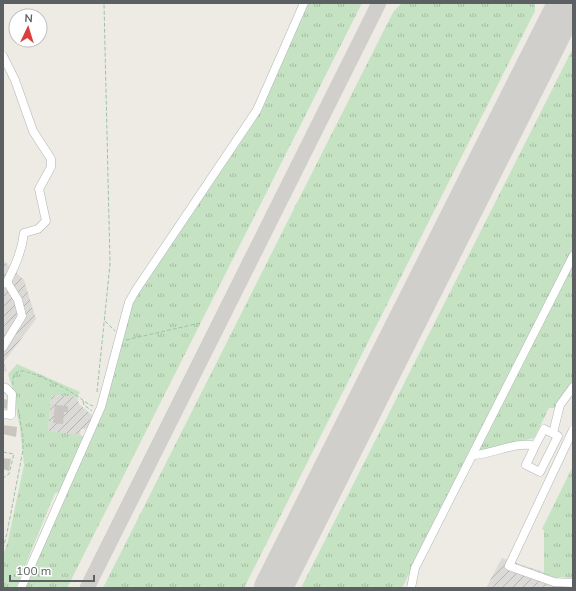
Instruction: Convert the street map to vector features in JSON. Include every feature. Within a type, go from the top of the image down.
[{"type":"street","points":[[21,588],[97,415],[129,302],[257,110],[304,3]]},
{"type":"street","points":[[3,56],[15,80],[33,131],[51,159],[51,167],[40,189],[46,221],[38,229],[24,233],[22,248],[5,283],[18,300],[22,316],[3,347]]},
{"type":"street","points":[[407,587],[415,568],[573,256]]},
{"type":"street","points":[[3,387],[12,394],[14,408],[11,415],[3,414]]},
{"type":"street","points":[[553,433],[560,405],[573,387]]},
{"type":"street","points":[[544,429],[558,436],[540,472],[526,465],[535,446],[544,429]]},
{"type":"street","points":[[573,430],[509,566],[554,582],[573,583]]},
{"type":"street","points":[[473,455],[523,444],[535,446]]},
{"type":"path","points":[[97,396],[110,264],[104,3]]},
{"type":"path","points":[[104,320],[120,337],[126,340],[200,323]]},
{"type":"path","points":[[14,389],[12,383],[14,374],[19,371],[24,371],[65,388],[87,404],[93,406],[96,404]]},
{"type":"path","points":[[82,400],[84,405],[97,415]]},
{"type":"path","points":[[3,548],[23,450],[23,437],[14,408]]},
{"type":"path","points":[[3,452],[14,454],[10,474],[3,478]]},
{"type":"shaded area","points":[[3,260],[24,280],[36,319],[4,362],[7,371],[3,372]]},
{"type":"shaded area","points":[[51,395],[77,397],[79,404],[93,416],[89,427],[81,429],[80,435],[48,432]]},
{"type":"shaded area","points":[[502,558],[573,582],[573,588],[486,588]]},
{"type":"green space","points":[[306,3],[362,3],[67,588],[24,588],[100,415],[131,308],[138,290],[256,115]]},
{"type":"green space","points":[[402,3],[535,3],[535,11],[244,588],[103,588],[384,30],[394,11]]},
{"type":"green space","points":[[573,48],[573,249],[402,588],[301,588]]},
{"type":"green space","points":[[573,262],[573,382],[555,408],[549,408],[534,438],[480,451],[479,448]]},
{"type":"green space","points":[[17,364],[80,392],[77,397],[51,395],[48,431],[85,437],[60,492],[55,493],[16,588],[3,588],[3,555],[8,541],[24,465],[20,428],[12,386],[8,374]]},
{"type":"green space","points":[[573,466],[573,578],[544,576],[544,530],[542,529]]},
{"type":"building","points":[[3,399],[9,400],[8,409],[3,408]]},
{"type":"building","points":[[55,405],[68,406],[68,412],[64,412],[63,424],[53,423]]},
{"type":"building","points":[[3,425],[17,427],[16,437],[3,434]]},
{"type":"building","points":[[3,458],[11,459],[9,471],[3,469]]},
{"type":"taxiway","points":[[87,588],[379,3]]},
{"type":"taxiway","points":[[548,41],[561,13],[563,3]]},
{"type":"runway","points":[[273,588],[567,3]]}]
